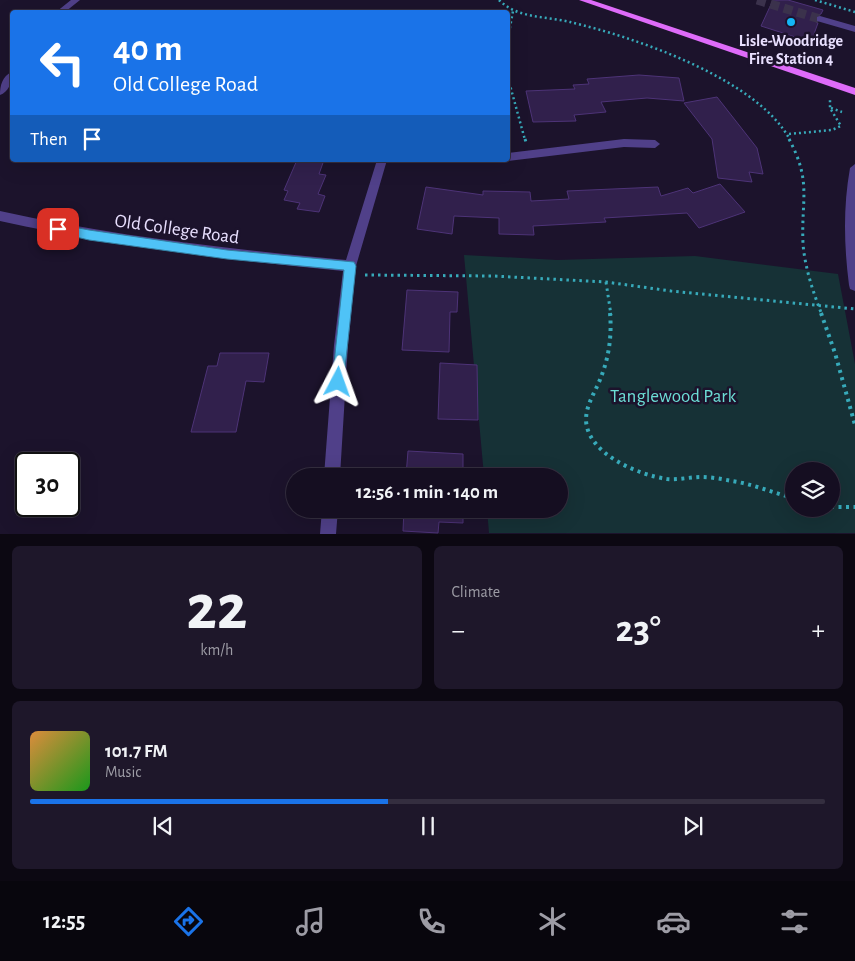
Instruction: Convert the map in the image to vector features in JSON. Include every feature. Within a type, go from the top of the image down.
[{"type":"main road","points":[[583,0],[855,92]]},
{"type":"street","points":[[63,10],[76,0]]},
{"type":"street","points":[[820,19],[855,29]]},
{"type":"street","points":[[0,92],[10,78]]},
{"type":"street","points":[[510,157],[624,143],[655,144]]},
{"type":"street","points":[[333,468],[341,345],[350,270],[381,162]]},
{"type":"street","points":[[855,168],[850,206],[851,256],[855,285]]},
{"type":"street","name":"Old College Road","points":[[0,216],[89,235],[158,246],[350,270]]},
{"type":"street","points":[[328,534],[329,518]]},
{"type":"path","points":[[499,0],[513,11],[557,18],[594,28],[690,63],[766,109],[788,134],[799,154],[805,184],[804,251],[809,281],[834,352],[855,426]]},
{"type":"path","points":[[815,0],[855,12]]},
{"type":"path","points":[[510,27],[513,11]]},
{"type":"path","points":[[510,85],[530,155]]},
{"type":"path","points":[[788,134],[838,128],[841,126],[840,121],[830,108],[830,100]]},
{"type":"path","points":[[830,108],[842,112]]},
{"type":"path","points":[[350,270],[606,282],[855,309]]},
{"type":"path","points":[[606,282],[612,319],[603,370],[587,408],[587,420],[592,441],[617,461],[666,478],[701,477],[748,484],[785,495]]},
{"type":"path","points":[[840,507],[855,507]]},
{"type":"green space","name":"Tanglewood Park","points":[[464,255],[557,260],[695,256],[838,274],[855,364],[855,533],[489,533],[488,518],[568,518],[568,468],[483,468]]},
{"type":"building","name":"Lisle-Woodridge Fire Station 4","points":[[773,0],[788,0],[823,10],[821,14],[815,16],[818,23],[811,42],[761,26]]},
{"type":"building","points":[[639,75],[679,78],[684,101],[647,98],[601,102],[606,112],[574,115],[576,121],[533,122],[526,91],[575,89],[573,85],[589,84],[587,79]]},
{"type":"building","points":[[717,97],[757,148],[763,174],[749,172],[752,182],[718,178],[712,139],[684,103]]},
{"type":"building","points":[[296,162],[323,162],[319,174],[326,175],[318,194],[325,196],[319,212],[297,209],[300,203],[284,200],[288,191],[284,190]]},
{"type":"building","points":[[720,184],[745,212],[699,228],[687,213],[604,218],[606,222],[533,226],[534,235],[499,234],[499,218],[454,216],[452,234],[417,229],[426,187],[483,195],[483,191],[530,192],[531,201],[569,199],[567,191],[658,187],[661,196],[688,188],[693,193]]},
{"type":"building","points":[[407,290],[458,292],[457,312],[450,312],[449,352],[402,350]]},
{"type":"building","points":[[220,353],[269,353],[264,382],[246,381],[236,432],[191,432],[208,366],[217,366]]},
{"type":"building","points":[[440,363],[477,365],[478,420],[438,419]]},
{"type":"building","points":[[408,451],[463,454],[463,468],[407,468]]},
{"type":"building","points":[[404,518],[463,518],[463,523],[439,522],[438,533],[403,531]]},
{"type":"tunnel","points":[[757,0],[820,19]]},
{"type":"place","name":"Lisle-Woodridge Fire Station 4","points":[[791,22]]},
{"type":"route","points":[[58,229],[158,246],[350,266],[338,382]]}]
